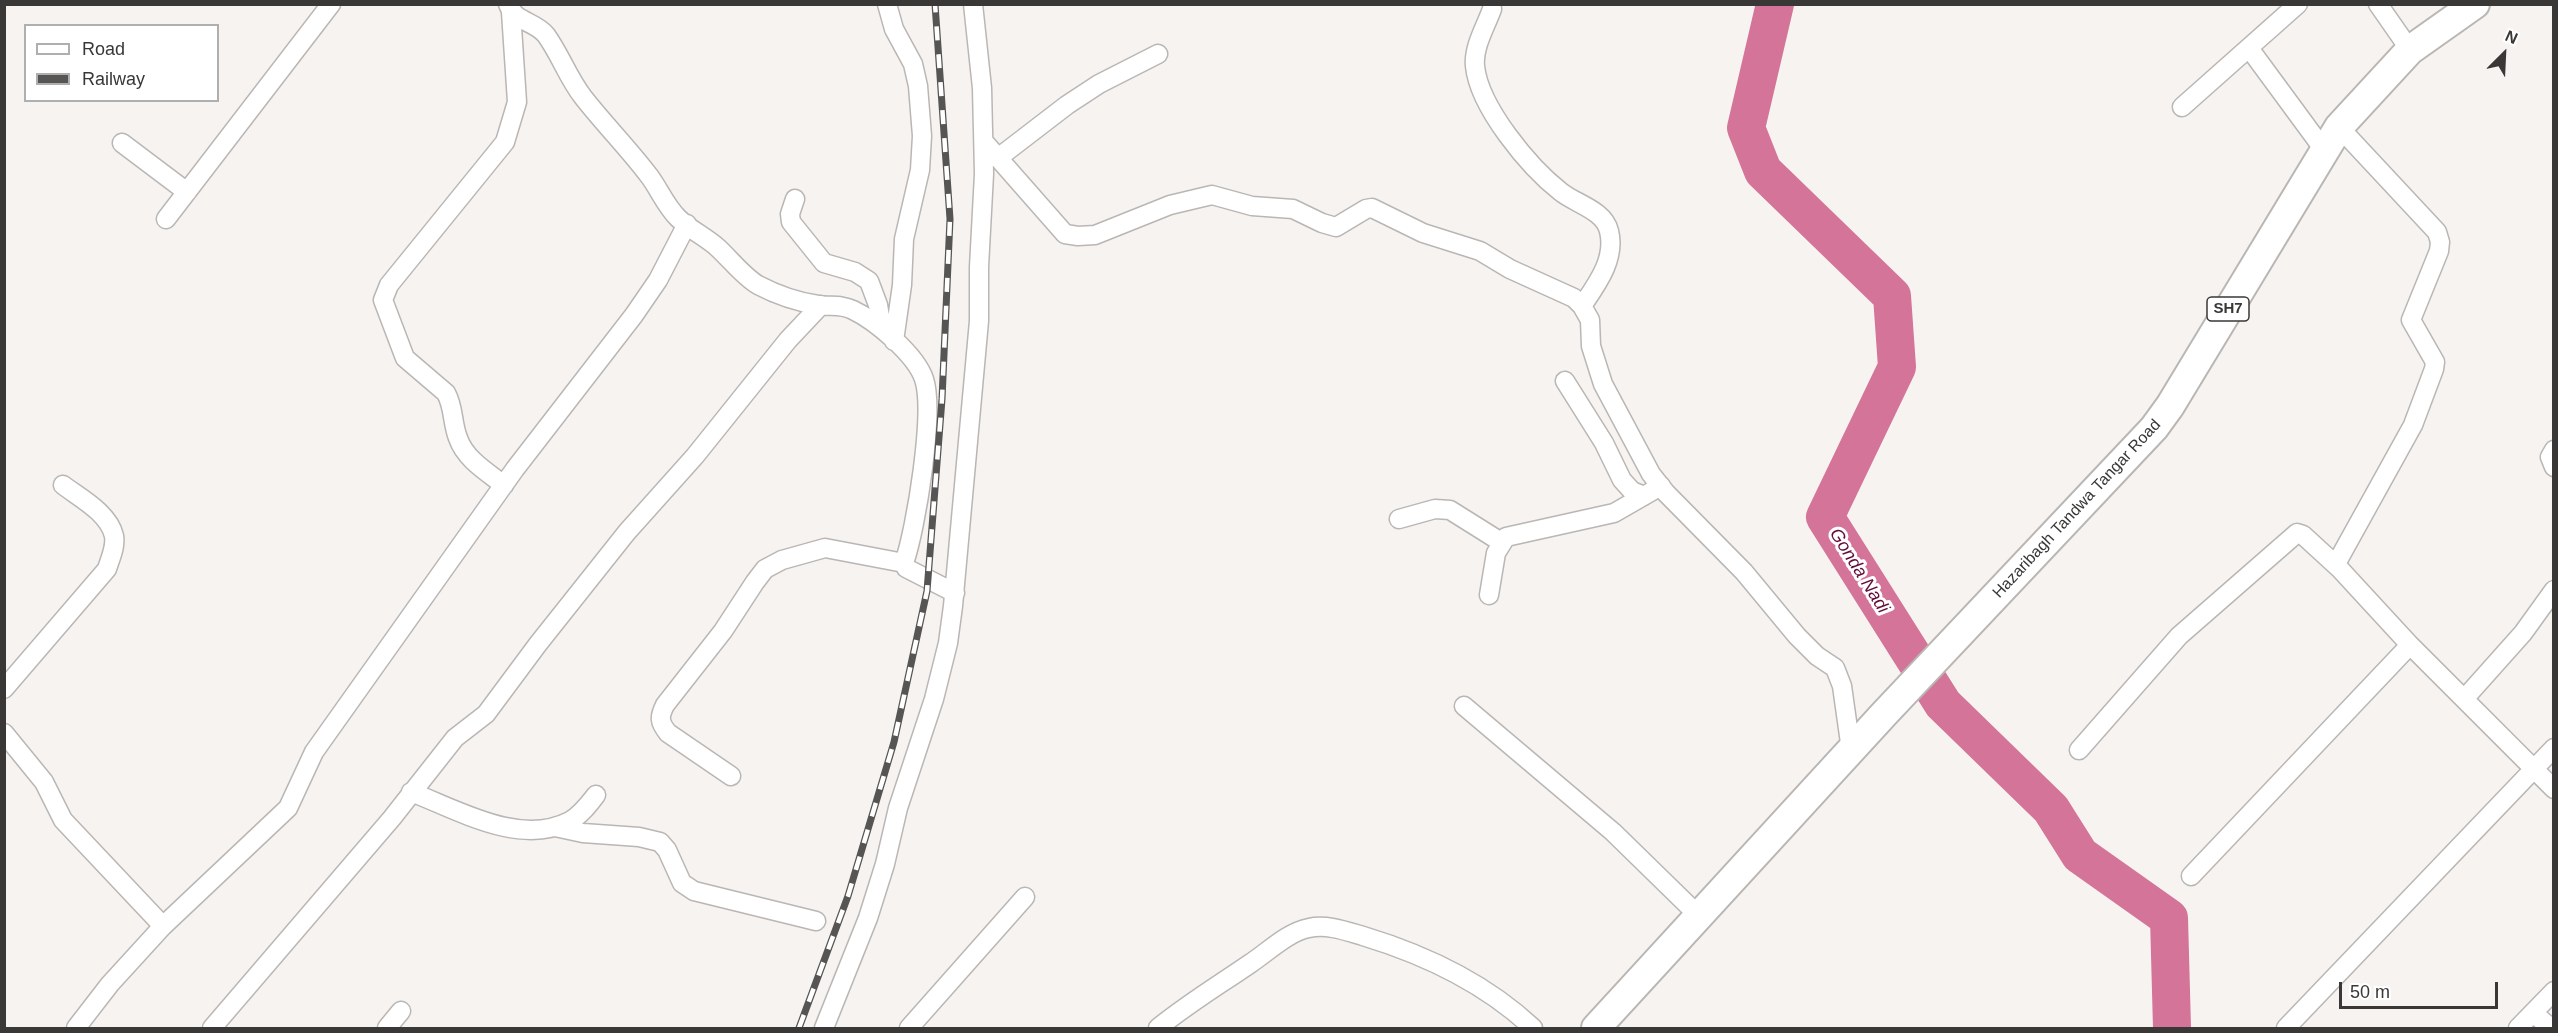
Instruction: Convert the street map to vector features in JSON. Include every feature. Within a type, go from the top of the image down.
[{"type":"main road","name":"Hazaribagh Tandwa Tangar Road","points":[[1596,1029],[1885,712],[2154,428],[2170,406],[2332,138],[2410,50],[2475,4]]},
{"type":"street","points":[[166,219],[331,4]]},
{"type":"street","points":[[887,4],[894,29],[913,64],[918,86],[922,136],[920,170],[904,239],[902,285],[888,334]]},
{"type":"street","points":[[824,1029],[868,918],[885,864],[898,808],[934,699],[948,643],[955,592],[979,321],[979,267],[985,143],[973,4]]},
{"type":"street","points":[[2182,107],[2298,4]]},
{"type":"street","points":[[2378,4],[2410,50]]},
{"type":"street","points":[[510,8],[544,32],[583,98],[650,178],[666,204],[687,225],[709,240],[758,284],[797,301],[844,306],[888,334],[915,363],[924,378],[927,396],[919,493],[904,563],[906,568],[955,592]]},
{"type":"street","points":[[504,485],[469,457],[462,447],[458,439],[450,400],[446,393],[405,358],[383,300],[389,285],[505,142],[517,102],[510,8]]},
{"type":"street","points":[[1492,9],[1476,53],[1475,66],[1486,100],[1534,165],[1561,192],[1596,213],[1606,222],[1609,231],[1611,245],[1608,261],[1582,306]]},
{"type":"street","points":[[2249,48],[2332,138],[2423,215],[2437,232],[2440,242],[2439,251],[2411,320],[2435,362],[2434,369],[2413,426],[2336,564]]},
{"type":"street","points":[[998,158],[1083,94],[1158,54]]},
{"type":"street","points":[[122,143],[187,192]]},
{"type":"street","points":[[985,143],[1065,234],[1095,236],[1170,205],[1212,195],[1252,206],[1293,209],[1336,227],[1372,208],[1423,233],[1480,251],[1510,269],[1574,298],[1590,320],[1591,346],[1603,384],[1651,474],[1744,572],[1797,636],[1817,656],[1834,668],[1842,686],[1851,750]]},
{"type":"street","points":[[795,199],[790,222],[824,263],[855,272],[869,281],[888,334]]},
{"type":"street","points":[[76,1029],[110,984],[163,926],[288,808],[314,752],[504,485],[634,315],[658,280],[687,225]]},
{"type":"street","points":[[212,1029],[324,899],[455,738],[492,707],[538,644],[633,525],[695,456],[782,347],[821,305]]},
{"type":"street","points":[[1565,381],[1604,443],[1622,480],[1632,491],[1644,496]]},
{"type":"street","points":[[2553,450],[2550,458],[2553,467]]},
{"type":"street","points":[[4,689],[107,569],[113,550],[114,537],[104,517],[63,485]]},
{"type":"street","points":[[1489,595],[1496,553],[1506,537],[1524,531],[1614,513],[1661,486]]},
{"type":"street","points":[[1399,519],[1435,510],[1450,510],[1501,542]]},
{"type":"street","points":[[2079,750],[2179,636],[2297,533],[2303,535],[2336,564],[2410,645],[2553,789]]},
{"type":"street","points":[[731,776],[668,733],[661,724],[660,715],[665,705],[723,631],[765,569],[782,560],[825,548],[904,563]]},
{"type":"street","points":[[2465,698],[2523,633],[2553,590]]},
{"type":"street","points":[[2191,876],[2410,645]]},
{"type":"street","points":[[1464,706],[1613,832],[1699,916]]},
{"type":"street","points":[[7,742],[44,782],[63,820],[163,926]]},
{"type":"street","points":[[2286,1029],[2553,748]]},
{"type":"street","points":[[411,792],[488,822],[524,829],[555,827],[583,833],[618,834],[651,839],[660,842],[667,850],[682,883],[694,891],[816,921]]},
{"type":"street","points":[[555,827],[572,820],[596,795]]},
{"type":"street","points":[[918,1026],[1025,897]]},
{"type":"street","points":[[1158,1029],[1191,1001],[1297,932],[1321,926],[1387,943],[1428,959],[1498,999],[1533,1029]]},
{"type":"street","points":[[2518,1029],[2553,991]]},
{"type":"street","points":[[387,1029],[401,1011]]},
{"type":"street","points":[[2533,1012],[2551,1029]]},
{"type":"waterway","name":"Gonda Nadi","points":[[1775,4],[1746,128],[1763,171],[1892,296],[1897,367],[1825,517],[1943,704],[2051,809],[2080,855],[2169,918],[2172,1028]]},
{"type":"railway","points":[[799,1028],[848,896],[894,742],[927,591],[942,399],[950,219],[935,4]]}]
